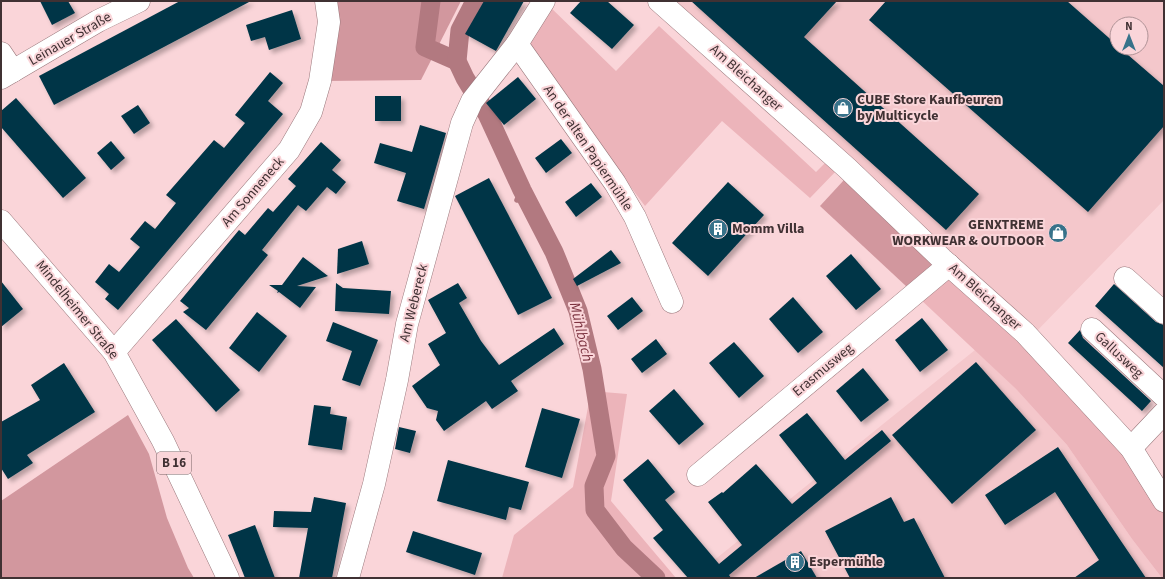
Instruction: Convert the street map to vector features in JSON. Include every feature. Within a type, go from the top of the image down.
[{"type":"street","name":"Leinauer Straße","points":[[7,74],[98,22],[139,1]]},
{"type":"street","name":"Am Sonneneck","points":[[114,352],[289,150],[311,112],[320,81],[329,22],[326,1]]},
{"type":"street","points":[[517,44],[544,1]]},
{"type":"street","name":"Am Bleichanger","points":[[659,1],[847,168],[949,265],[1025,333],[1131,448],[1164,501]]},
{"type":"street","name":"Am Webereck","points":[[348,578],[374,484],[397,380],[407,324],[462,123],[472,102],[517,44]]},
{"type":"street","name":"An der alten Papiermühle","points":[[517,44],[615,183],[634,217],[672,302]]},
{"type":"street","points":[[1,53],[7,74]]},
{"type":"street","name":"Mindelheimer Straße","points":[[1,221],[114,352],[163,441],[228,578]]},
{"type":"street","name":"Erasmusweg","points":[[698,475],[949,265]]},
{"type":"street","points":[[1125,278],[1164,313]]},
{"type":"street","name":"Gallusweg","points":[[1092,329],[1164,396]]},
{"type":"street","points":[[1131,448],[1164,413]]},
{"type":"shaded area","points":[[333,1],[461,1],[421,80],[325,81]]},
{"type":"shaded area","points":[[668,1],[1164,1],[1164,200],[1033,335]]},
{"type":"shaded area","points":[[546,3],[616,71],[659,26],[816,172],[828,160],[838,169],[810,198],[722,121],[645,206],[522,43]]},
{"type":"shaded area","points":[[844,180],[935,263],[907,287],[820,206]]},
{"type":"shaded area","points":[[950,273],[1127,451],[1164,512],[1164,578],[1162,578],[1132,539],[1067,445],[1016,389],[919,298]]},
{"type":"shaded area","points":[[975,350],[1016,389],[1067,445],[1132,539],[1162,578],[692,578]]},
{"type":"shaded area","points":[[591,391],[627,394],[611,501],[676,578],[502,578],[514,535],[573,487]]},
{"type":"shaded area","points":[[128,415],[149,454],[167,518],[188,568],[194,578],[1,578],[1,501]]},
{"type":"building","points":[[40,1],[68,1],[75,13],[52,25]]},
{"type":"building","points":[[180,1],[251,1],[54,105],[39,76]]},
{"type":"building","points":[[484,1],[524,1],[496,51],[465,34]]},
{"type":"building","points":[[581,1],[607,1],[634,25],[612,49],[570,13]]},
{"type":"building","points":[[691,1],[837,1],[804,37],[979,194],[946,230]]},
{"type":"building","points":[[886,1],[1067,1],[1109,38],[1109,56],[1129,56],[1164,86],[1164,126],[1088,212],[869,20]]},
{"type":"building","points":[[292,10],[301,39],[269,50],[265,37],[251,41],[246,25]]},
{"type":"building","points":[[270,72],[283,83],[268,101],[283,114],[118,310],[105,299],[109,294],[95,282],[109,264],[119,272],[140,247],[130,239],[145,221],[155,229],[176,203],[166,195],[214,140],[224,148],[245,123],[235,115]]},
{"type":"building","points":[[518,77],[536,99],[504,125],[486,103]]},
{"type":"building","points":[[375,96],[401,96],[401,121],[375,121]]},
{"type":"building","points":[[16,98],[86,178],[63,198],[1,127],[1,111]]},
{"type":"building","points":[[138,105],[150,123],[134,134],[121,116]]},
{"type":"building","points":[[420,125],[446,133],[424,209],[397,201],[406,173],[374,163],[380,143],[412,152]]},
{"type":"building","points":[[561,139],[572,153],[546,173],[535,158]]},
{"type":"building","points":[[111,141],[125,158],[111,170],[97,153]]},
{"type":"building","points":[[321,142],[341,160],[332,170],[346,182],[336,194],[327,187],[306,211],[298,205],[262,250],[268,255],[206,330],[183,312],[189,308],[180,301],[239,230],[245,235],[268,208],[273,212],[296,186],[288,179]]},
{"type":"building","points":[[489,178],[552,298],[518,315],[455,196]]},
{"type":"building","name":"Momm Villa","points":[[728,182],[764,215],[708,276],[672,243]]},
{"type":"building","points":[[591,183],[602,197],[576,217],[565,202]]},
{"type":"building","points":[[362,241],[369,264],[337,274],[338,249]]},
{"type":"building","points":[[611,250],[621,263],[577,286],[573,279]]},
{"type":"building","points":[[851,254],[881,289],[856,310],[826,276]]},
{"type":"building","points":[[303,257],[328,276],[297,286],[316,287],[300,308],[279,292],[277,293],[278,291],[269,285],[282,285]]},
{"type":"building","points":[[1,281],[23,309],[1,327]]},
{"type":"building","points":[[336,283],[343,288],[391,291],[389,314],[335,311]]},
{"type":"building","points":[[458,283],[467,298],[459,303],[481,341],[499,365],[554,328],[564,344],[511,381],[518,391],[492,409],[486,401],[444,431],[436,420],[438,411],[427,408],[412,386],[440,365],[428,344],[446,333],[428,300]]},
{"type":"building","points":[[1114,284],[1156,322],[1164,325],[1164,368],[1095,306]]},
{"type":"building","points":[[632,297],[643,311],[618,330],[607,316]]},
{"type":"building","points":[[793,297],[823,332],[798,353],[769,319]]},
{"type":"building","points":[[257,312],[287,336],[259,372],[229,348]]},
{"type":"building","points":[[922,318],[948,350],[920,372],[895,340]]},
{"type":"building","points":[[176,319],[240,390],[216,412],[152,340]]},
{"type":"building","points":[[333,322],[378,340],[360,386],[342,380],[352,351],[326,341]]},
{"type":"building","points":[[1080,330],[1083,338],[1151,401],[1142,411],[1068,343]]},
{"type":"building","points":[[656,339],[667,354],[642,373],[631,359]]},
{"type":"building","points":[[734,342],[764,376],[739,398],[709,363]]},
{"type":"building","points":[[976,362],[1036,430],[952,504],[892,435]]},
{"type":"building","points":[[64,363],[95,412],[27,455],[33,463],[8,479],[1,468],[1,422],[40,400],[31,385]]},
{"type":"building","points":[[863,368],[889,400],[861,422],[836,391]]},
{"type":"building","points":[[674,389],[704,424],[679,445],[649,411]]},
{"type":"building","points":[[314,405],[331,407],[330,414],[347,417],[342,450],[308,445]]},
{"type":"building","points":[[542,408],[580,419],[562,478],[525,467]]},
{"type":"building","points":[[807,413],[845,460],[882,430],[891,441],[729,575],[731,578],[688,578],[653,538],[663,530],[623,480],[648,459],[675,492],[665,500],[719,564],[742,545],[708,502],[722,492],[723,493],[756,464],[792,504],[817,483],[779,435]]},
{"type":"building","points":[[399,427],[416,431],[410,453],[395,449]]},
{"type":"building","points":[[1058,447],[1146,578],[1074,578],[1099,560],[1055,492],[1005,525],[985,495]]},
{"type":"building","points":[[448,460],[529,482],[521,510],[509,507],[506,520],[437,501]]},
{"type":"building","points":[[314,497],[346,503],[332,578],[299,578],[308,528],[273,527],[274,511],[311,512]]},
{"type":"building","points":[[891,497],[904,522],[914,518],[945,578],[850,578],[825,531]]},
{"type":"building","points":[[255,525],[275,578],[245,578],[228,535]]},
{"type":"building","points":[[413,531],[482,553],[475,575],[406,552]]},
{"type":"building","name":"Espermühle","points":[[801,551],[817,578],[754,578]]},
{"type":"waterway","name":"Mühlbach","points":[[431,1],[425,47],[457,61]]},
{"type":"waterway","name":"Mühlbach","points":[[475,1],[460,30],[457,61],[465,78],[487,114],[522,190],[554,252],[578,311],[592,369],[606,456],[594,486],[595,510],[624,548],[656,578]]},
{"type":"waterway","points":[[517,200],[522,190]]},
{"type":"place","name":"CUBE Store Kaufbeuren by Multicycle","points":[[843,108]]},
{"type":"place","name":"Momm Villa","points":[[718,229]]},
{"type":"place","name":"GENXTREME WORKWEAR & OUTDOOR","points":[[1058,233]]},
{"type":"place","name":"Espermühle","points":[[795,562]]}]
